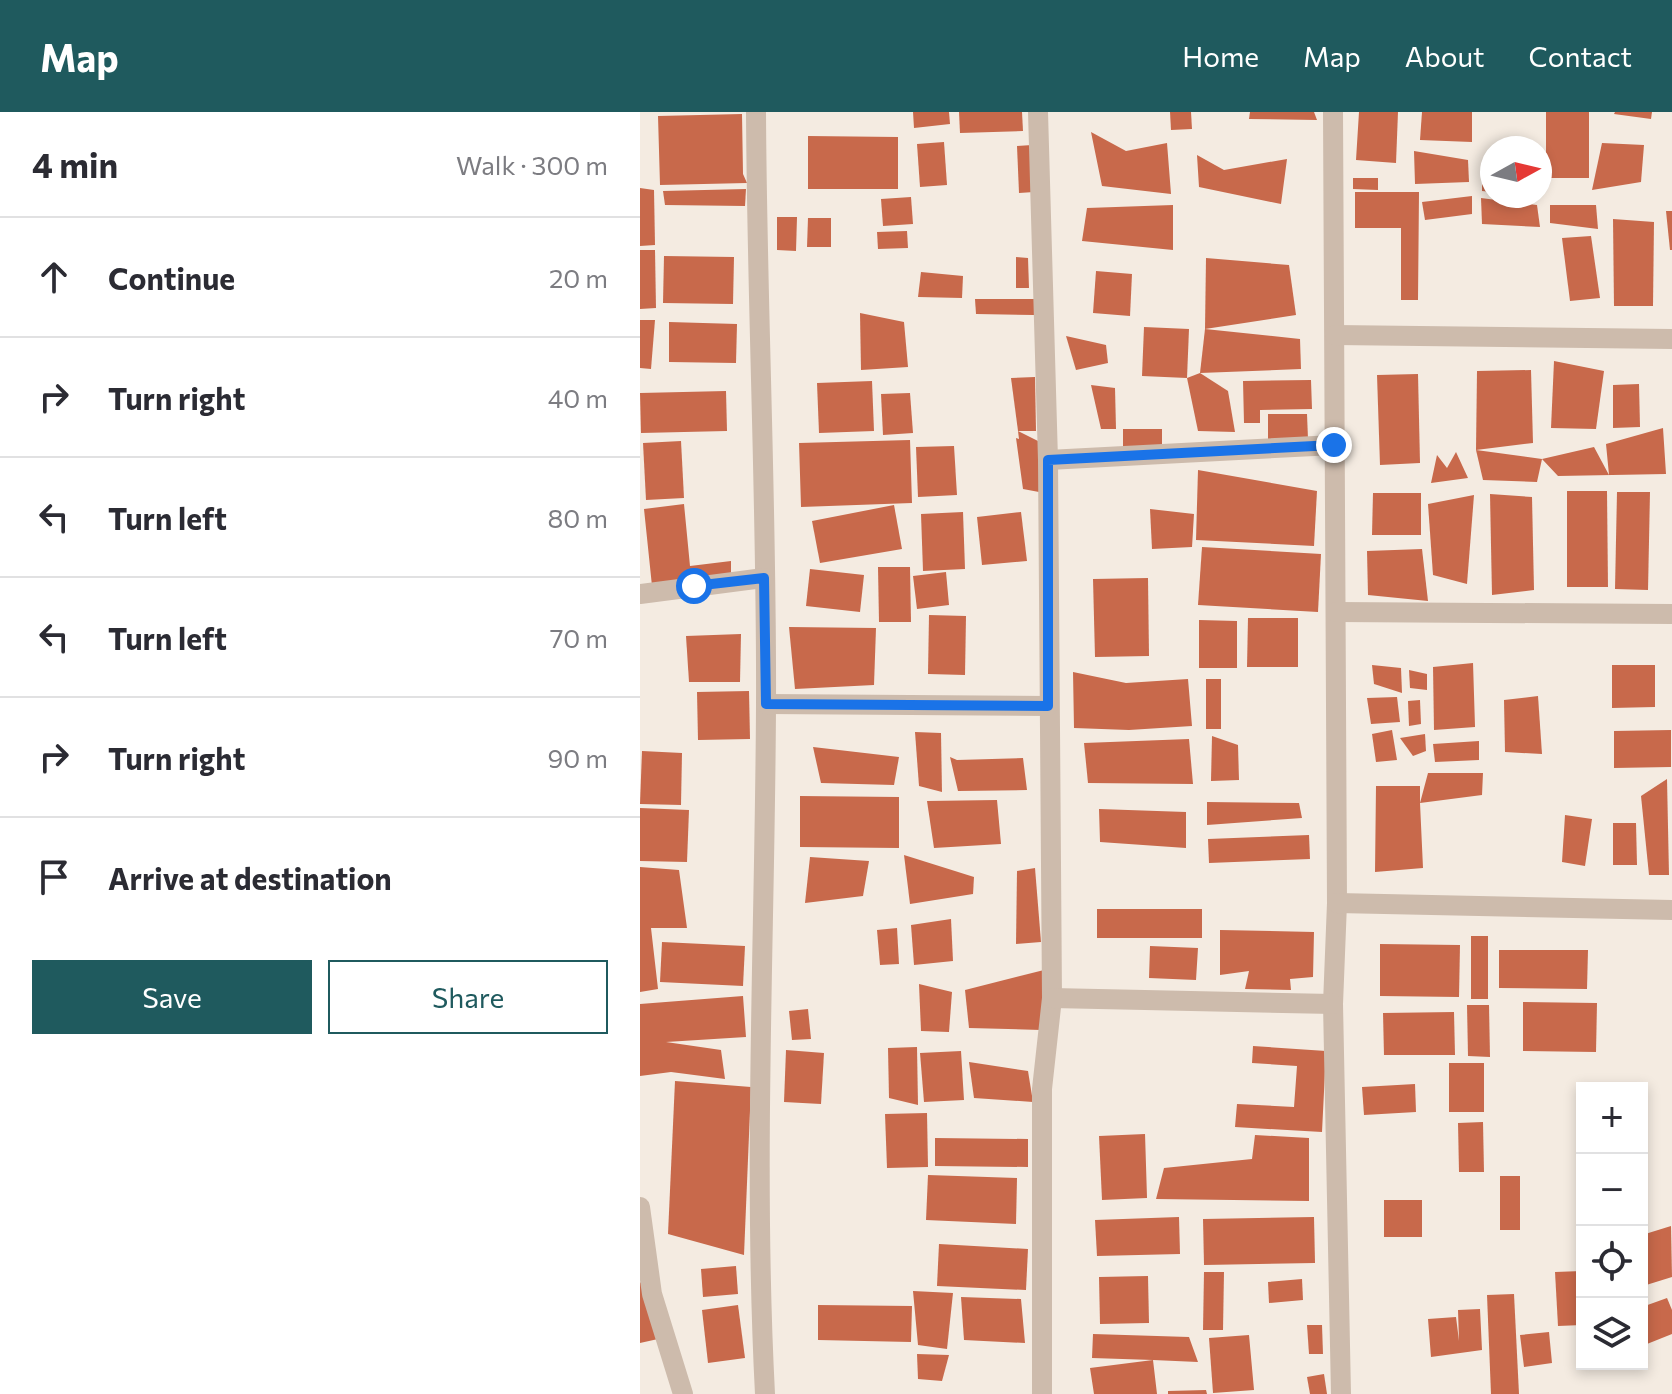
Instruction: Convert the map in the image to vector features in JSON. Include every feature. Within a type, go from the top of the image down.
[{"type":"street","points":[[756,112],[766,704],[758,1122],[759,1280],[765,1394]]},
{"type":"street","points":[[1038,112],[1048,460],[1052,998],[1042,1089],[1042,1394]]},
{"type":"street","points":[[1333,112],[1337,903],[1333,1004],[1341,1394]]},
{"type":"street","points":[[1335,335],[1672,339]]},
{"type":"street","points":[[1048,460],[1334,445]]},
{"type":"street","points":[[640,594],[764,578]]},
{"type":"street","points":[[1336,612],[1672,614]]},
{"type":"street","points":[[766,704],[1048,706]]},
{"type":"street","points":[[1337,903],[1672,910]]},
{"type":"street","points":[[1052,998],[1333,1004]]},
{"type":"street","points":[[640,1207],[652,1294],[683,1394]]},
{"type":"building","points":[[913,112],[949,112],[950,124],[914,128]]},
{"type":"building","points":[[959,112],[1022,112],[1023,131],[960,133]]},
{"type":"building","points":[[1170,112],[1191,112],[1192,129],[1171,130]]},
{"type":"building","points":[[1250,112],[1314,112],[1317,120],[1249,119]]},
{"type":"building","points":[[1359,112],[1398,112],[1396,163],[1356,160]]},
{"type":"building","points":[[1422,112],[1472,112],[1472,142],[1420,140]]},
{"type":"building","points":[[1546,112],[1589,112],[1589,178],[1552,178],[1552,136],[1546,136]]},
{"type":"building","points":[[1615,112],[1652,112],[1651,119]]},
{"type":"building","points":[[742,114],[743,174],[747,183],[660,185],[658,116]]},
{"type":"building","points":[[1091,132],[1126,151],[1167,143],[1171,194],[1102,186]]},
{"type":"building","points":[[808,136],[898,137],[898,189],[808,189]]},
{"type":"building","points":[[944,142],[947,185],[920,187],[917,144]]},
{"type":"building","points":[[1602,143],[1644,145],[1641,182],[1592,190]]},
{"type":"building","points":[[1032,145],[1034,192],[1019,193],[1017,146]]},
{"type":"building","points":[[1414,151],[1468,160],[1469,182],[1415,184]]},
{"type":"building","points":[[1197,155],[1224,170],[1287,159],[1281,204],[1199,187]]},
{"type":"building","points":[[1353,178],[1378,178],[1378,190],[1353,189]]},
{"type":"building","points":[[640,188],[654,190],[655,245],[640,246]]},
{"type":"building","points":[[746,189],[745,206],[665,205],[663,191]]},
{"type":"building","points":[[1355,192],[1419,192],[1418,300],[1401,300],[1401,228],[1355,228]]},
{"type":"building","points":[[1472,196],[1472,214],[1425,220],[1422,202]]},
{"type":"building","points":[[911,197],[913,224],[883,226],[881,199]]},
{"type":"building","points":[[1173,205],[1173,250],[1082,241],[1087,208]]},
{"type":"building","points":[[1552,205],[1596,205],[1598,229],[1550,223]]},
{"type":"building","points":[[1481,208],[1537,208],[1540,227],[1482,224]]},
{"type":"building","points":[[1666,211],[1672,211],[1672,250],[1670,250]]},
{"type":"building","points":[[777,217],[797,217],[796,251],[777,250]]},
{"type":"building","points":[[808,218],[831,218],[831,247],[807,247]]},
{"type":"building","points":[[1613,219],[1654,222],[1653,306],[1614,306]]},
{"type":"building","points":[[907,231],[908,248],[878,249],[877,232]]},
{"type":"building","points":[[1591,236],[1600,298],[1570,301],[1562,238]]},
{"type":"building","points":[[640,250],[655,250],[656,308],[640,309]]},
{"type":"building","points":[[664,256],[734,257],[733,304],[663,303]]},
{"type":"building","points":[[1016,257],[1028,258],[1029,288],[1016,288]]},
{"type":"building","points":[[1206,258],[1289,265],[1296,315],[1205,329]]},
{"type":"building","points":[[1096,271],[1132,274],[1130,316],[1093,313]]},
{"type":"building","points":[[921,272],[963,276],[962,298],[918,297]]},
{"type":"building","points":[[975,299],[1034,299],[1034,315],[976,314]]},
{"type":"building","points":[[860,313],[904,322],[908,367],[861,370]]},
{"type":"building","points":[[640,320],[655,320],[651,369],[640,368]]},
{"type":"building","points":[[669,322],[737,324],[736,363],[669,362]]},
{"type":"building","points":[[1144,327],[1189,329],[1187,378],[1142,376]]},
{"type":"building","points":[[1205,329],[1300,339],[1301,369],[1200,373]]},
{"type":"building","points":[[1066,336],[1106,345],[1108,363],[1076,370]]},
{"type":"building","points":[[1554,361],[1604,371],[1596,429],[1551,428]]},
{"type":"building","points":[[1531,370],[1533,443],[1476,450],[1477,371]]},
{"type":"building","points":[[1200,373],[1228,391],[1235,432],[1198,431],[1187,378]]},
{"type":"building","points":[[1418,374],[1420,463],[1380,465],[1377,375]]},
{"type":"building","points":[[1035,377],[1036,431],[1018,431],[1011,378]]},
{"type":"building","points":[[1311,380],[1312,409],[1260,410],[1260,423],[1244,423],[1243,381]]},
{"type":"building","points":[[872,381],[874,431],[819,433],[817,383]]},
{"type":"building","points":[[1639,384],[1640,427],[1613,428],[1613,385]]},
{"type":"building","points":[[1091,385],[1115,388],[1116,429],[1101,429]]},
{"type":"building","points":[[726,391],[727,431],[641,433],[640,393]]},
{"type":"building","points":[[910,393],[913,433],[883,435],[881,394]]},
{"type":"building","points":[[1268,414],[1307,414],[1308,439],[1268,440]]},
{"type":"building","points":[[1663,428],[1666,474],[1558,476],[1542,459],[1594,447],[1609,475],[1606,444]]},
{"type":"building","points":[[1123,429],[1162,429],[1162,449],[1123,449]]},
{"type":"building","points":[[1018,431],[1040,442],[1039,492],[1023,489],[1016,438],[1019,439]]},
{"type":"building","points":[[910,440],[912,503],[801,507],[799,443]]},
{"type":"building","points":[[681,441],[684,498],[646,500],[643,443]]},
{"type":"building","points":[[954,446],[957,495],[918,497],[916,447]]},
{"type":"building","points":[[1476,450],[1542,459],[1537,482],[1483,480]]},
{"type":"building","points":[[1456,452],[1468,478],[1431,483],[1437,455],[1447,468]]},
{"type":"building","points":[[1198,470],[1317,491],[1314,546],[1196,540]]},
{"type":"building","points":[[1567,491],[1607,491],[1608,587],[1567,587]]},
{"type":"building","points":[[1617,492],[1650,492],[1648,590],[1615,589]]},
{"type":"building","points":[[1373,493],[1421,493],[1421,535],[1372,535]]},
{"type":"building","points":[[1490,494],[1532,497],[1534,590],[1492,595]]},
{"type":"building","points":[[1474,495],[1467,584],[1433,575],[1428,504]]},
{"type":"building","points":[[684,504],[690,566],[731,561],[731,579],[652,586],[644,509]]},
{"type":"building","points":[[894,505],[902,549],[820,563],[812,521]]},
{"type":"building","points":[[1150,509],[1194,514],[1192,547],[1152,549]]},
{"type":"building","points":[[963,512],[965,569],[923,571],[921,514]]},
{"type":"building","points":[[1021,512],[1027,561],[982,565],[977,517]]},
{"type":"building","points":[[1202,547],[1321,554],[1318,612],[1198,605]]},
{"type":"building","points":[[1422,549],[1428,601],[1368,595],[1367,551]]},
{"type":"building","points":[[878,567],[910,567],[911,622],[879,622]]},
{"type":"building","points":[[810,569],[864,575],[860,612],[806,606]]},
{"type":"building","points":[[946,572],[949,605],[917,609],[913,576]]},
{"type":"building","points":[[1148,578],[1149,656],[1095,657],[1093,579]]},
{"type":"building","points":[[929,615],[966,616],[965,675],[928,674]]},
{"type":"building","points":[[1248,618],[1298,618],[1298,667],[1247,667]]},
{"type":"building","points":[[1199,620],[1237,621],[1237,668],[1199,668]]},
{"type":"building","points":[[789,627],[876,628],[874,685],[795,689]]},
{"type":"building","points":[[741,634],[740,682],[689,682],[686,636]]},
{"type":"building","points":[[1473,663],[1475,727],[1434,730],[1433,667]]},
{"type":"building","points":[[1372,665],[1401,668],[1402,693],[1374,684]]},
{"type":"building","points":[[1612,665],[1655,665],[1655,707],[1612,708]]},
{"type":"building","points":[[1409,670],[1427,674],[1427,690],[1410,688]]},
{"type":"building","points":[[1073,672],[1126,683],[1188,679],[1192,726],[1129,730],[1074,728]]},
{"type":"building","points":[[1206,679],[1221,679],[1221,729],[1206,729]]},
{"type":"building","points":[[749,691],[750,739],[698,740],[697,692]]},
{"type":"building","points":[[1538,696],[1542,754],[1505,752],[1504,700]]},
{"type":"building","points":[[1397,697],[1400,722],[1371,724],[1367,698]]},
{"type":"building","points":[[1420,700],[1421,724],[1409,726],[1408,701]]},
{"type":"building","points":[[1392,730],[1397,760],[1376,762],[1372,734]]},
{"type":"building","points":[[1671,730],[1671,767],[1614,768],[1614,731]]},
{"type":"building","points":[[915,732],[941,733],[942,792],[919,786]]},
{"type":"building","points":[[1425,734],[1426,751],[1413,756],[1400,738]]},
{"type":"building","points":[[1212,736],[1238,745],[1239,780],[1211,781]]},
{"type":"building","points":[[1189,739],[1193,784],[1088,783],[1084,743]]},
{"type":"building","points":[[1479,741],[1479,760],[1435,762],[1433,744]]},
{"type":"building","points":[[813,747],[899,757],[894,785],[821,783]]},
{"type":"building","points":[[642,751],[682,753],[681,805],[640,804]]},
{"type":"building","points":[[950,757],[957,760],[1023,758],[1027,790],[958,791]]},
{"type":"building","points":[[1428,773],[1483,773],[1482,795],[1420,803]]},
{"type":"building","points":[[1667,779],[1669,875],[1649,875],[1641,796]]},
{"type":"building","points":[[1376,786],[1420,786],[1423,868],[1375,872]]},
{"type":"building","points":[[800,796],[899,797],[899,848],[800,847]]},
{"type":"building","points":[[997,800],[1001,844],[934,848],[927,801]]},
{"type":"building","points":[[1207,802],[1299,803],[1302,818],[1207,825]]},
{"type":"building","points":[[640,808],[689,810],[687,862],[640,861]]},
{"type":"building","points":[[1099,809],[1186,812],[1186,848],[1100,842]]},
{"type":"building","points":[[1565,815],[1592,819],[1585,866],[1562,862]]},
{"type":"building","points":[[1613,823],[1636,823],[1637,865],[1613,865]]},
{"type":"building","points":[[1309,835],[1310,859],[1209,863],[1208,839]]},
{"type":"building","points":[[904,855],[974,877],[973,894],[910,904]]},
{"type":"building","points":[[810,857],[869,861],[863,896],[805,903]]},
{"type":"building","points":[[640,867],[679,870],[687,928],[651,928],[658,989],[640,992]]},
{"type":"building","points":[[1035,868],[1041,942],[1016,944],[1017,871]]},
{"type":"building","points":[[1097,909],[1202,909],[1202,938],[1097,938]]},
{"type":"building","points":[[951,919],[953,961],[914,965],[911,925]]},
{"type":"building","points":[[897,928],[899,964],[880,965],[877,930]]},
{"type":"building","points":[[1220,930],[1314,932],[1313,977],[1290,979],[1291,990],[1245,989],[1249,971],[1220,975]]},
{"type":"building","points":[[1471,936],[1488,936],[1488,999],[1471,999]]},
{"type":"building","points":[[662,942],[745,946],[743,986],[660,982]]},
{"type":"building","points":[[1380,944],[1460,945],[1459,997],[1380,996]]},
{"type":"building","points":[[1150,946],[1198,948],[1196,980],[1149,978]]},
{"type":"building","points":[[1499,950],[1588,950],[1587,989],[1499,988]]},
{"type":"building","points":[[1044,970],[1041,1030],[969,1028],[965,990]]},
{"type":"building","points":[[919,984],[952,992],[949,1032],[921,1031]]},
{"type":"building","points":[[743,996],[746,1037],[666,1042],[721,1050],[725,1079],[671,1072],[640,1076],[640,1004]]},
{"type":"building","points":[[1523,1002],[1597,1003],[1596,1052],[1523,1051]]},
{"type":"building","points":[[1467,1005],[1489,1005],[1490,1057],[1468,1056]]},
{"type":"building","points":[[808,1009],[811,1039],[792,1040],[789,1011]]},
{"type":"building","points":[[1454,1012],[1455,1055],[1384,1055],[1383,1013]]},
{"type":"building","points":[[1253,1046],[1326,1051],[1322,1132],[1235,1127],[1237,1104],[1294,1107],[1297,1066],[1252,1063]]},
{"type":"building","points":[[917,1047],[918,1105],[889,1098],[888,1048]]},
{"type":"building","points":[[786,1050],[824,1053],[821,1104],[784,1102]]},
{"type":"building","points":[[961,1051],[964,1100],[924,1102],[920,1053]]},
{"type":"building","points":[[969,1062],[1028,1071],[1033,1102],[974,1098]]},
{"type":"building","points":[[1449,1063],[1484,1063],[1484,1112],[1449,1112]]},
{"type":"building","points":[[675,1081],[751,1087],[744,1255],[668,1234]]},
{"type":"building","points":[[1415,1084],[1416,1112],[1364,1115],[1362,1087]]},
{"type":"building","points":[[927,1113],[928,1167],[887,1168],[885,1114]]},
{"type":"building","points":[[1483,1122],[1484,1172],[1459,1172],[1458,1123]]},
{"type":"building","points":[[1145,1134],[1147,1198],[1102,1200],[1099,1136]]},
{"type":"building","points":[[1255,1135],[1309,1138],[1309,1201],[1156,1199],[1164,1168],[1252,1159]]},
{"type":"building","points":[[935,1138],[1028,1139],[1028,1167],[935,1166]]},
{"type":"building","points":[[928,1175],[1017,1178],[1016,1224],[926,1220]]},
{"type":"building","points":[[1500,1176],[1520,1176],[1520,1230],[1500,1230]]},
{"type":"building","points":[[1384,1200],[1422,1200],[1422,1237],[1384,1237]]},
{"type":"building","points":[[1179,1217],[1180,1254],[1097,1256],[1095,1220]]},
{"type":"building","points":[[1314,1217],[1315,1263],[1204,1265],[1203,1219]]},
{"type":"building","points":[[1671,1226],[1672,1277],[1648,1284],[1648,1233]]},
{"type":"building","points":[[939,1244],[1028,1249],[1026,1290],[937,1286]]},
{"type":"building","points":[[736,1266],[738,1294],[703,1297],[701,1269]]},
{"type":"building","points":[[1576,1271],[1576,1325],[1558,1326],[1555,1272]]},
{"type":"building","points":[[1204,1272],[1224,1272],[1223,1330],[1203,1330]]},
{"type":"building","points":[[1148,1276],[1149,1323],[1100,1324],[1099,1277]]},
{"type":"building","points":[[1302,1279],[1303,1300],[1269,1303],[1268,1282]]},
{"type":"building","points":[[640,1283],[658,1339],[640,1343]]},
{"type":"building","points":[[913,1291],[953,1293],[947,1349],[918,1345]]},
{"type":"building","points":[[1514,1294],[1519,1394],[1491,1394],[1487,1295]]},
{"type":"building","points":[[961,1297],[1021,1299],[1025,1343],[964,1340]]},
{"type":"building","points":[[1667,1298],[1672,1310],[1672,1334],[1648,1344],[1648,1305]]},
{"type":"building","points":[[738,1305],[745,1358],[708,1363],[702,1310]]},
{"type":"building","points":[[818,1305],[912,1306],[911,1342],[818,1340]]},
{"type":"building","points":[[1480,1309],[1482,1350],[1431,1357],[1428,1319],[1456,1317],[1459,1341],[1458,1310]]},
{"type":"building","points":[[1307,1325],[1322,1325],[1323,1354],[1309,1354]]},
{"type":"building","points":[[1549,1332],[1552,1363],[1524,1367],[1520,1335]]},
{"type":"building","points":[[1093,1334],[1189,1337],[1198,1362],[1092,1358]]},
{"type":"building","points":[[1249,1335],[1254,1390],[1213,1393],[1209,1338]]},
{"type":"building","points":[[917,1354],[949,1355],[942,1381],[918,1379]]},
{"type":"building","points":[[1153,1360],[1157,1394],[1094,1394],[1090,1368]]},
{"type":"building","points":[[1324,1374],[1327,1394],[1310,1394],[1307,1377]]},
{"type":"building","points":[[1206,1390],[1207,1394],[1168,1394],[1168,1391]]},
{"type":"route","points":[[694,586],[764,578],[766,704],[1048,706],[1048,460],[1334,445]]}]
